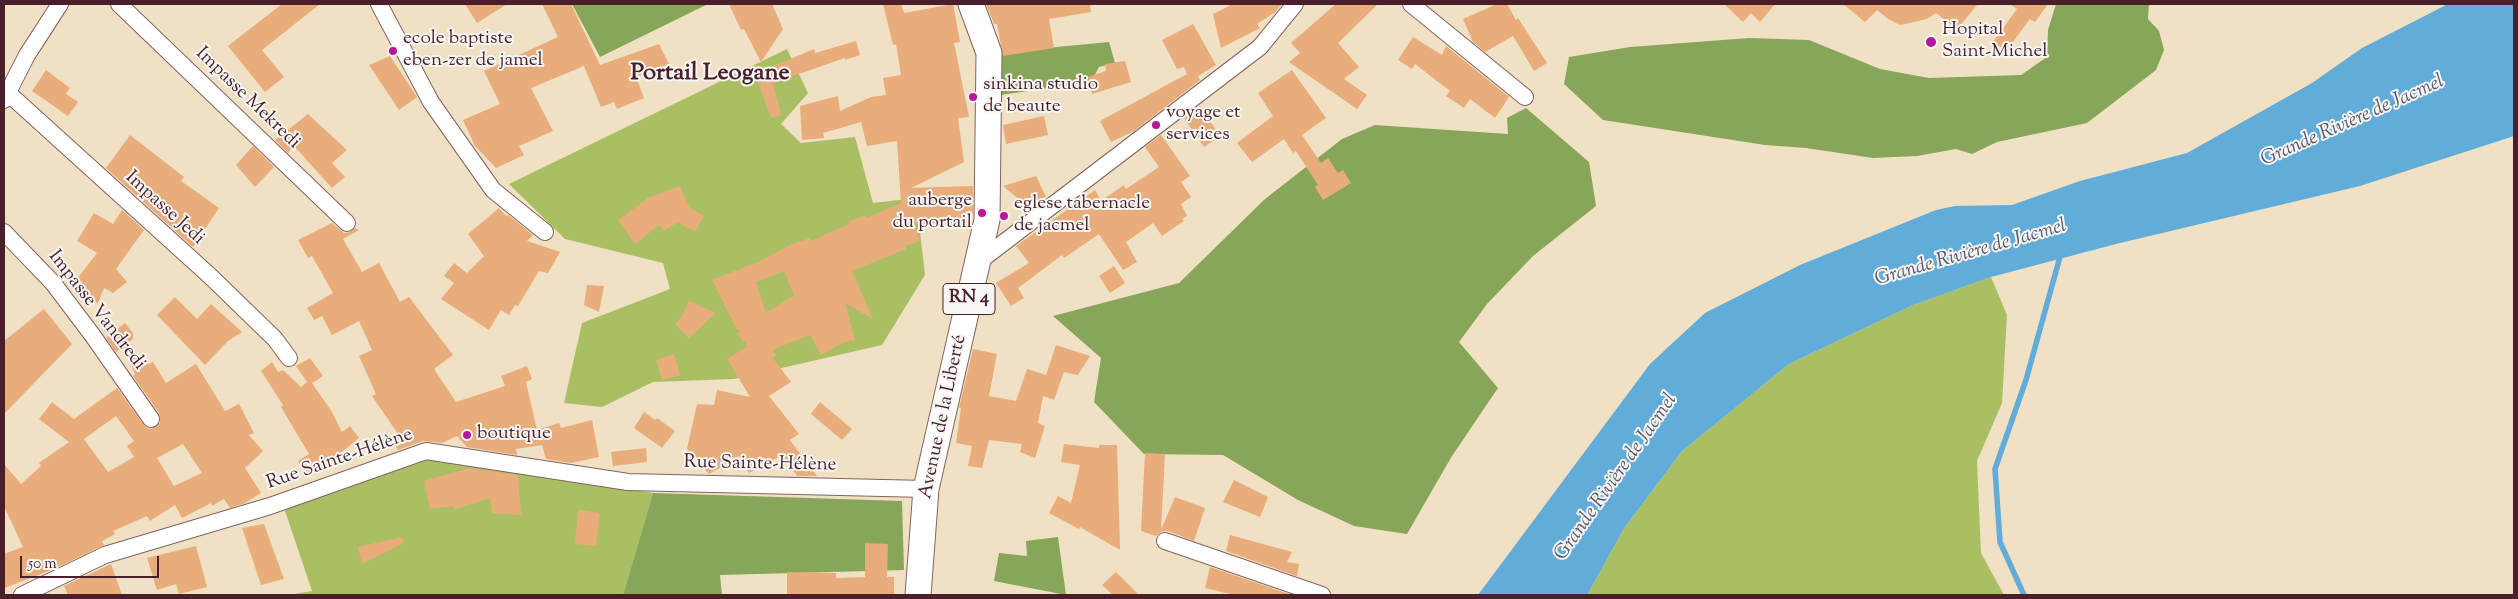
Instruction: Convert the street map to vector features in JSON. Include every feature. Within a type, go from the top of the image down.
[{"type":"main road","name":"Avenue de la Liberté","points":[[918,595],[926,489],[987,220],[990,53],[971,4]]},
{"type":"street","points":[[6,97],[27,55],[60,4]]},
{"type":"street","name":"Impasse Mekredi","points":[[119,4],[347,223]]},
{"type":"street","points":[[379,4],[431,102],[493,190],[545,232]]},
{"type":"street","points":[[977,263],[1260,46],[1295,4]]},
{"type":"street","points":[[1411,4],[1525,96]]},
{"type":"street","name":"Impasse Jedi","points":[[6,97],[210,276],[275,339],[289,358]]},
{"type":"street","name":"Impasse Vandredi","points":[[4,232],[53,282],[94,336],[151,418]]},
{"type":"street","name":"Rue Sainte-Hélène","points":[[22,595],[104,555],[270,506],[426,451],[628,482],[926,489]]},
{"type":"street","points":[[1165,541],[1322,595]]},
{"type":"green space","points":[[572,4],[708,4],[600,57]]},
{"type":"green space","points":[[2056,4],[2149,4],[2148,19],[2159,31],[2164,50],[2156,70],[2087,123],[1997,142],[1972,154],[1956,149],[1917,156],[1873,158],[1806,148],[1765,145],[1603,120],[1564,84],[1569,57],[1630,47],[1749,38],[1809,40],[1880,69],[1929,78],[2021,75],[2047,57],[2048,30]]},
{"type":"green space","points":[[1109,42],[1115,63],[1099,67],[1091,82],[993,96],[994,53]]},
{"type":"green space","points":[[787,49],[808,93],[781,124],[801,143],[855,137],[873,203],[916,198],[925,275],[882,345],[734,379],[653,382],[602,407],[564,403],[582,323],[670,289],[663,263],[565,239],[509,184]]},
{"type":"green space","points":[[1526,108],[1589,162],[1596,206],[1533,256],[1487,304],[1459,342],[1498,388],[1452,456],[1407,534],[1354,526],[1298,500],[1223,455],[1144,454],[1094,402],[1101,358],[1053,316],[1179,283],[1265,199],[1342,139],[1375,125],[1508,134],[1507,118]]},
{"type":"green space","points":[[1991,277],[2007,315],[2002,403],[1977,461],[1981,553],[2004,595],[1587,595],[1625,527],[1682,451],[1789,364],[1913,305]]},
{"type":"green space","points":[[428,457],[653,493],[623,595],[288,595],[312,591],[282,502]]},
{"type":"green space","points":[[653,493],[902,501],[904,570],[720,575],[722,595],[623,595]]},
{"type":"green space","points":[[1058,537],[1066,595],[994,581],[999,553],[1027,556],[1026,541]]},
{"type":"water","name":"Grande Rivière de Jacmel","points":[[2448,4],[2514,4],[2514,136],[2360,186],[2116,244],[1991,277],[1913,305],[1789,364],[1682,451],[1625,527],[1587,595],[1478,595],[1650,364],[1705,313],[1800,265],[1936,210],[1955,206],[2012,205],[2080,181],[2187,153],[2312,83],[2362,48]]},
{"type":"building","points":[[282,4],[320,4],[262,50],[284,77],[265,92],[228,46]]},
{"type":"building","points":[[465,4],[507,4],[477,23]]},
{"type":"building","points":[[542,4],[571,4],[600,65],[659,44],[669,64],[636,77],[644,98],[617,109],[614,102],[601,107],[584,66],[531,88],[553,131],[519,146],[524,155],[496,168],[475,146],[463,120],[500,104],[484,71],[558,37]]},
{"type":"building","points":[[729,4],[772,4],[783,29],[761,62],[744,29],[741,30]]},
{"type":"building","points":[[883,4],[901,4],[904,13],[953,4],[960,42],[954,43],[969,117],[958,118],[964,162],[911,188],[973,186],[973,214],[964,214],[965,223],[915,224],[920,241],[905,246],[906,249],[852,271],[873,319],[845,303],[855,340],[842,343],[821,355],[810,335],[772,350],[776,355],[773,358],[791,382],[769,396],[799,434],[790,440],[817,476],[797,476],[782,455],[749,473],[739,456],[709,474],[687,449],[697,404],[714,405],[717,390],[750,397],[727,359],[748,346],[737,334],[740,331],[736,328],[712,280],[760,261],[790,245],[810,238],[811,241],[849,224],[848,222],[865,215],[866,218],[901,203],[897,141],[867,146],[861,122],[823,133],[824,138],[802,140],[800,106],[838,96],[840,111],[871,97],[886,95],[883,78],[901,75],[896,44],[893,45]],"holes":[[[784,271],[794,296],[766,312],[756,282]]]},
{"type":"building","points":[[986,4],[1090,4],[1091,12],[1049,19],[1054,48],[1003,56],[997,24],[994,24]]},
{"type":"building","points":[[1233,4],[1282,4],[1275,12],[1257,24],[1260,28],[1221,48],[1213,14]]},
{"type":"building","points":[[1336,4],[1378,4],[1338,43],[1359,67],[1344,79],[1367,95],[1357,109],[1289,62],[1300,53],[1291,43]]},
{"type":"building","points":[[1497,4],[1507,4],[1516,20],[1518,18],[1547,63],[1534,71],[1513,36],[1485,52],[1473,42],[1463,19]]},
{"type":"building","points":[[1724,4],[1775,4],[1760,22],[1751,13],[1743,22]]},
{"type":"building","name":"Hopital Saint-Michel","points":[[1843,4],[1978,4],[1957,29],[1936,13],[1927,19],[1900,25],[1888,19],[1877,10],[1865,22]]},
{"type":"building","points":[[2010,4],[2048,4],[2035,22],[2030,19],[2006,51],[1993,42],[2017,9]]},
{"type":"building","points":[[1193,24],[1216,65],[1198,76],[1200,80],[1134,131],[1111,142],[1100,121],[1187,74],[1184,67],[1177,69],[1162,40]]},
{"type":"building","points":[[1413,37],[1442,55],[1446,46],[1509,97],[1495,118],[1470,99],[1464,108],[1446,96],[1450,91],[1415,64],[1412,69],[1398,60]]},
{"type":"building","points":[[856,41],[860,55],[845,60],[845,58],[773,83],[781,115],[771,118],[755,74],[814,49],[815,53]]},
{"type":"building","points":[[390,56],[417,97],[399,110],[369,65]]},
{"type":"building","points":[[1125,61],[1131,82],[1092,94],[1088,77],[1106,71],[1105,64]]},
{"type":"building","points":[[46,70],[70,88],[66,94],[78,102],[68,116],[32,91]]},
{"type":"building","points":[[1292,70],[1326,118],[1302,135],[1321,163],[1328,158],[1338,173],[1343,170],[1351,183],[1323,200],[1315,187],[1318,185],[1296,151],[1293,153],[1284,139],[1252,162],[1237,143],[1273,116],[1258,93]]},
{"type":"building","points":[[1200,106],[1220,136],[1204,147],[1184,118]]},
{"type":"building","points":[[308,114],[347,150],[332,163],[345,177],[332,188],[294,146],[288,153],[275,140]]},
{"type":"building","points":[[1044,116],[1048,135],[1006,144],[1003,125]]},
{"type":"building","points":[[130,135],[184,177],[181,181],[219,208],[193,247],[106,168]]},
{"type":"building","points":[[1161,135],[1190,176],[1181,182],[1191,197],[1181,204],[1187,216],[1182,219],[1184,221],[1162,236],[1153,223],[1126,242],[1137,262],[1123,270],[1099,234],[1064,258],[1062,255],[1018,288],[1024,298],[1011,306],[996,283],[1029,263],[1016,246],[1095,190],[1101,201],[1124,185],[1126,189],[1159,167],[1145,147]]},
{"type":"building","points":[[253,146],[274,167],[255,187],[236,165]]},
{"type":"building","points":[[1036,176],[1046,197],[1031,202],[1021,201],[1003,186]]},
{"type":"building","points":[[680,186],[689,207],[704,216],[695,232],[678,222],[664,231],[659,225],[635,244],[618,220],[648,198]]},
{"type":"building","points":[[499,208],[506,216],[508,215],[533,235],[527,241],[560,252],[548,273],[539,271],[518,306],[515,305],[509,315],[501,310],[489,330],[441,299],[454,283],[444,276],[454,263],[467,273],[484,256],[468,234]]},
{"type":"building","points":[[122,210],[144,230],[116,269],[127,282],[113,293],[104,288],[98,303],[84,299],[84,285],[77,279],[97,253],[77,241],[94,213],[113,224]]},
{"type":"building","points":[[332,223],[344,233],[350,232],[355,228],[359,230],[343,239],[362,272],[379,263],[400,302],[409,297],[453,355],[434,369],[456,402],[505,386],[501,376],[527,366],[532,379],[526,382],[537,430],[559,423],[561,428],[592,420],[599,457],[571,463],[546,459],[542,445],[516,449],[517,455],[467,447],[457,436],[442,443],[423,441],[398,450],[391,438],[398,434],[372,396],[376,394],[359,356],[372,350],[359,321],[332,335],[322,316],[314,320],[307,308],[333,293],[312,256],[308,258],[298,240]]},
{"type":"building","points":[[1114,266],[1125,283],[1110,293],[1099,276]]},
{"type":"building","points":[[587,285],[604,286],[599,312],[584,305]]},
{"type":"building","points":[[175,297],[197,319],[211,304],[242,332],[228,341],[205,365],[157,315]]},
{"type":"building","points":[[689,301],[716,313],[689,338],[675,324],[682,316]]},
{"type":"building","points":[[44,309],[72,344],[4,414],[4,341]]},
{"type":"building","points":[[125,323],[133,333],[133,339],[127,344],[145,365],[153,362],[166,383],[196,364],[225,411],[239,404],[254,433],[249,435],[263,451],[245,468],[261,493],[245,503],[230,508],[224,499],[212,506],[211,503],[182,518],[175,505],[150,521],[147,516],[113,531],[115,534],[102,541],[104,545],[54,569],[4,588],[4,554],[23,547],[4,506],[4,464],[21,484],[41,466],[39,463],[69,442],[39,419],[52,402],[74,419],[117,388],[146,428],[152,429],[160,423],[159,413],[133,376],[135,374],[123,346],[116,352],[106,338]],"holes":[[[116,416],[134,441],[127,446],[134,457],[108,472],[84,439]],[[183,444],[202,473],[174,486],[157,458]]]},
{"type":"building","points":[[1056,345],[1090,356],[1078,375],[1064,372],[1054,400],[1043,396],[1038,423],[1045,426],[1035,458],[1020,452],[1022,444],[989,440],[982,468],[968,466],[972,446],[956,443],[961,408],[959,408],[973,349],[997,354],[989,396],[1016,401],[1027,369],[1046,375]]},
{"type":"building","points":[[674,354],[680,375],[662,380],[656,360]]},
{"type":"building","points":[[310,358],[323,376],[312,383],[332,412],[342,432],[350,426],[359,438],[337,456],[307,474],[298,461],[309,454],[281,407],[283,405],[261,371],[272,362],[278,372],[283,370],[301,387],[307,382],[296,366]]},
{"type":"building","points":[[820,402],[852,429],[842,440],[811,414]]},
{"type":"building","points":[[644,412],[655,420],[657,418],[675,431],[662,448],[634,428]]},
{"type":"building","points":[[1064,444],[1099,448],[1099,445],[1117,445],[1120,550],[1080,527],[1079,529],[1049,513],[1058,496],[1071,503],[1080,465],[1061,462]]},
{"type":"building","points":[[646,448],[647,462],[613,466],[611,452]]},
{"type":"building","points":[[1145,453],[1165,454],[1161,530],[1175,497],[1205,508],[1194,541],[1168,531],[1163,531],[1156,536],[1141,531]]},
{"type":"building","points":[[470,468],[518,475],[521,515],[492,513],[490,498],[454,510],[454,506],[430,509],[424,481]]},
{"type":"building","points":[[1234,480],[1268,497],[1260,517],[1223,502]]},
{"type":"building","points":[[578,510],[600,513],[596,546],[575,544]]},
{"type":"building","points":[[264,524],[284,579],[261,585],[242,528]]},
{"type":"building","points":[[1230,535],[1292,552],[1287,562],[1299,564],[1297,576],[1226,551]]},
{"type":"building","points":[[402,537],[404,543],[362,564],[358,547]]},
{"type":"building","points":[[865,543],[888,544],[887,577],[894,577],[894,595],[787,595],[787,572],[836,573],[836,578],[865,577]]},
{"type":"building","points":[[196,546],[207,587],[179,594],[176,584],[157,590],[147,558]]},
{"type":"building","points":[[111,564],[122,595],[68,595],[64,586]]},
{"type":"building","points":[[1210,567],[1292,595],[1234,595],[1205,588]]},
{"type":"building","points":[[1116,572],[1139,595],[1113,595],[1102,585]]},
{"type":"waterway","points":[[2024,595],[2000,542],[1995,469],[2026,380],[2061,253]]},
{"type":"place","name":"Hopital Saint-Michel","points":[[1931,42]]},
{"type":"place","name":"ecole baptiste eben-zer de jamel","points":[[393,51]]},
{"type":"place","name":"sinkina studio de beaute","points":[[973,97]]},
{"type":"place","name":"voyage et services","points":[[1156,125]]},
{"type":"place","name":"auberge du portail","points":[[982,213]]},
{"type":"place","name":"eglese tabernacle de jacmel","points":[[1004,216]]},
{"type":"place","name":"boutique","points":[[467,435]]},
{"type":"district","name":"Portail Leogane","points":[[710,75]]}]
